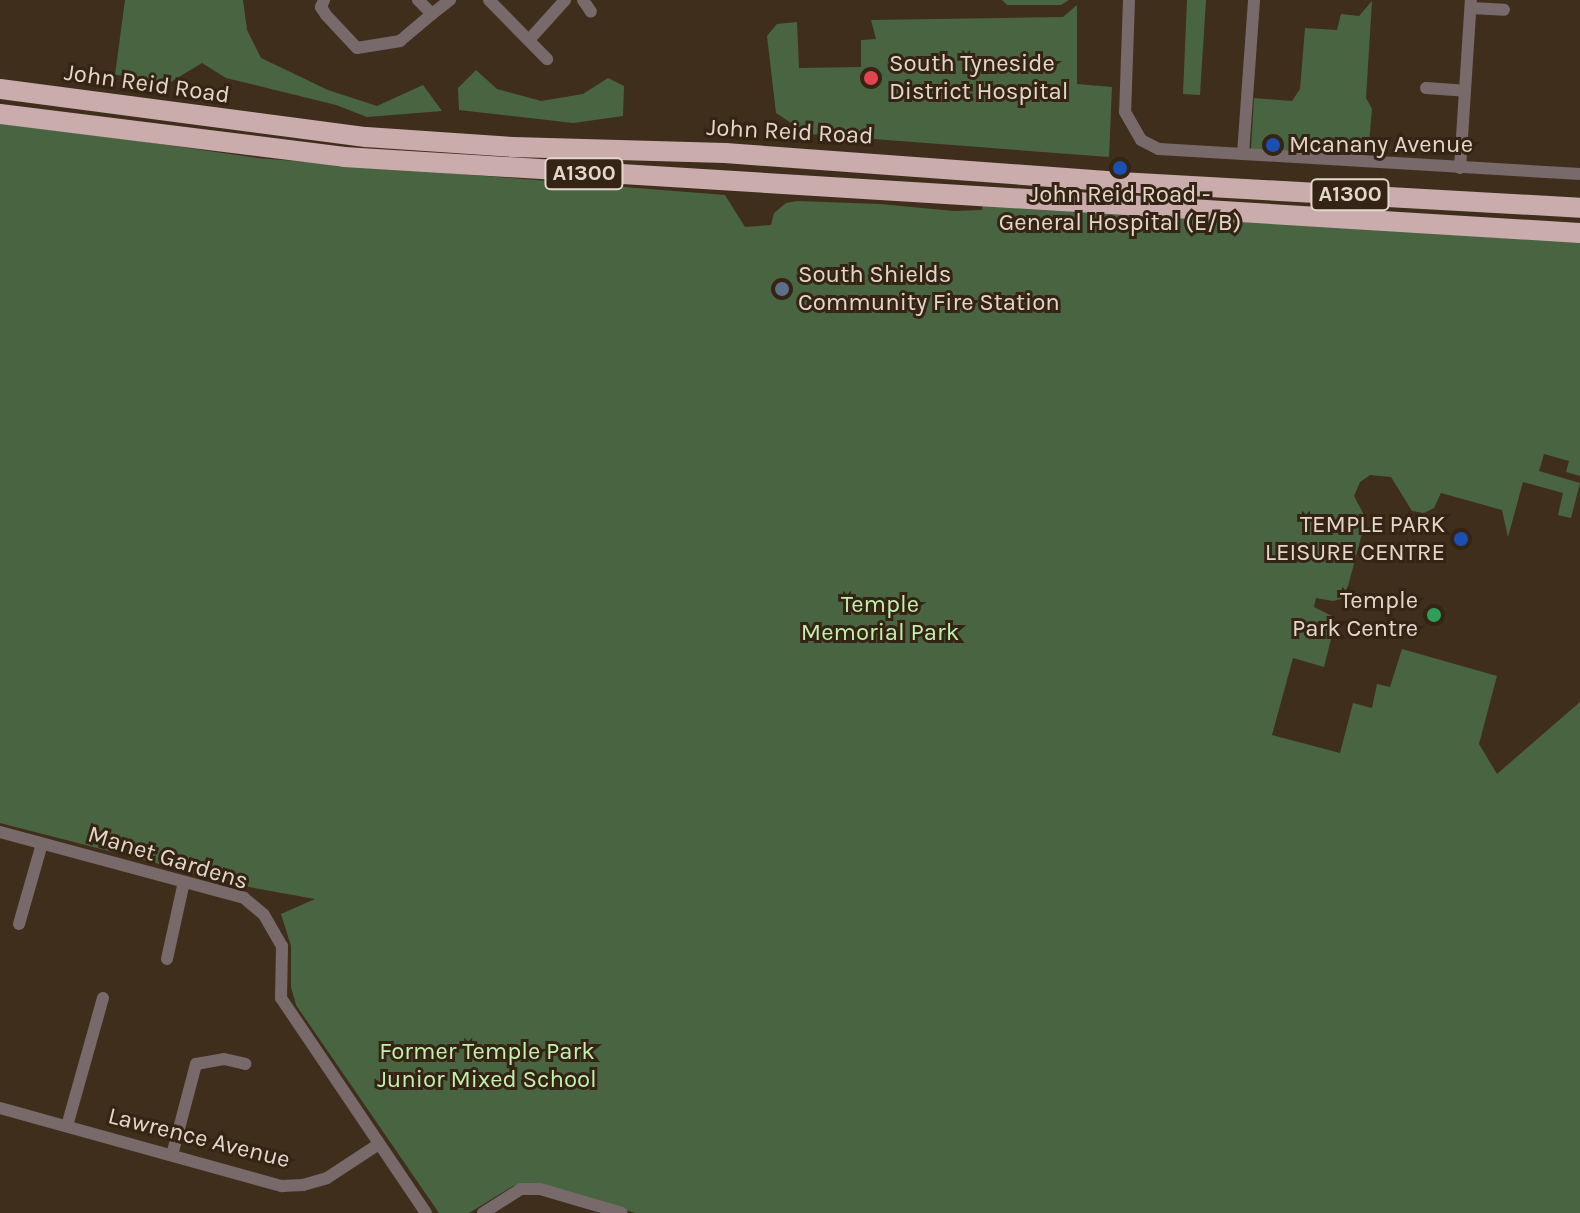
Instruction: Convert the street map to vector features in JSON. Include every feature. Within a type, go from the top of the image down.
[{"type":"highway","name":"John Reid Road","points":[[0,89],[366,137],[513,147],[725,153],[1120,182],[1580,208]]},
{"type":"highway","name":"John Reid Road","points":[[0,114],[344,157],[1580,233]]},
{"type":"street","points":[[324,0],[321,7],[326,15],[357,48],[400,41],[450,0]]},
{"type":"street","points":[[418,0],[432,14]]},
{"type":"street","points":[[489,0],[547,59]]},
{"type":"street","points":[[529,40],[565,0]]},
{"type":"street","points":[[583,0],[591,12]]},
{"type":"street","points":[[1129,0],[1125,112],[1135,132],[1159,149],[1580,174]]},
{"type":"street","points":[[1243,154],[1254,0]]},
{"type":"street","points":[[1460,168],[1471,4],[1504,10]]},
{"type":"street","points":[[1426,88],[1465,91]]},
{"type":"street","name":"Manet Gardens","points":[[0,832],[244,898],[264,915],[282,946],[281,998],[426,1213]]},
{"type":"street","points":[[19,924],[42,844]]},
{"type":"street","points":[[167,959],[184,882]]},
{"type":"street","points":[[67,1126],[103,998]]},
{"type":"street","points":[[172,1155],[196,1064],[224,1059],[245,1064]]},
{"type":"street","name":"Lawrence Avenue","points":[[0,1108],[282,1186],[303,1185],[327,1178],[379,1144]]},
{"type":"street","points":[[483,1213],[521,1189],[540,1189],[622,1213]]},
{"type":"green space","points":[[125,0],[243,0],[247,30],[261,58],[328,90],[377,106],[423,85],[442,111],[367,117],[336,105],[226,78],[202,63],[164,86],[126,88],[128,76],[115,75]]},
{"type":"green space","points":[[1002,0],[1069,0],[1061,5],[1007,5]]},
{"type":"green space","points":[[1187,0],[1206,0],[1200,95],[1183,94]]},
{"type":"green space","points":[[1372,1],[1366,98],[1372,109],[1369,143],[1301,139],[1301,152],[1251,149],[1254,98],[1292,101],[1300,89],[1305,28],[1337,30],[1341,14],[1359,16]]},
{"type":"green space","points":[[1077,5],[1077,84],[1112,87],[1109,157],[808,134],[776,113],[767,36],[777,24],[797,22],[799,68],[861,67],[861,40],[876,39],[871,20],[1063,17]]},
{"type":"green space","points":[[476,70],[497,89],[541,101],[583,94],[608,78],[624,86],[623,116],[573,123],[459,110],[458,88]]},
{"type":"green space","name":"Temple Memorial Park","points":[[0,121],[257,158],[725,195],[745,227],[771,225],[774,213],[786,203],[797,201],[954,211],[982,210],[983,204],[1580,240],[1580,476],[1566,472],[1569,461],[1544,454],[1539,471],[1580,483],[1571,518],[1558,515],[1563,493],[1523,482],[1508,537],[1502,510],[1441,493],[1434,508],[1424,513],[1412,511],[1391,477],[1370,475],[1360,482],[1354,496],[1364,515],[1364,526],[1348,586],[1341,599],[1316,598],[1314,607],[1332,616],[1334,627],[1324,667],[1293,658],[1272,735],[1340,753],[1353,703],[1372,708],[1377,684],[1390,687],[1402,649],[1497,676],[1479,744],[1497,774],[1580,702],[1580,1213],[635,1213],[544,1185],[513,1186],[469,1213],[439,1213],[296,1005],[291,987],[291,946],[281,914],[315,899],[249,887],[0,823]]},
{"type":"place","name":"South Tyneside District Hospital","points":[[871,78]]},
{"type":"place","name":"Mcanany Avenue","points":[[1273,145]]},
{"type":"place","name":"John Reid Road - General Hospital (E/B)","points":[[1120,168]]},
{"type":"place","name":"South Shields Community Fire Station","points":[[782,289]]},
{"type":"place","name":"TEMPLE PARK LEISURE CENTRE","points":[[1461,539]]},
{"type":"place","name":"Temple Park Centre","points":[[1434,615]]},
{"type":"park label","name":"Former Temple Park Junior Mixed School","points":[[487,1066]]}]
